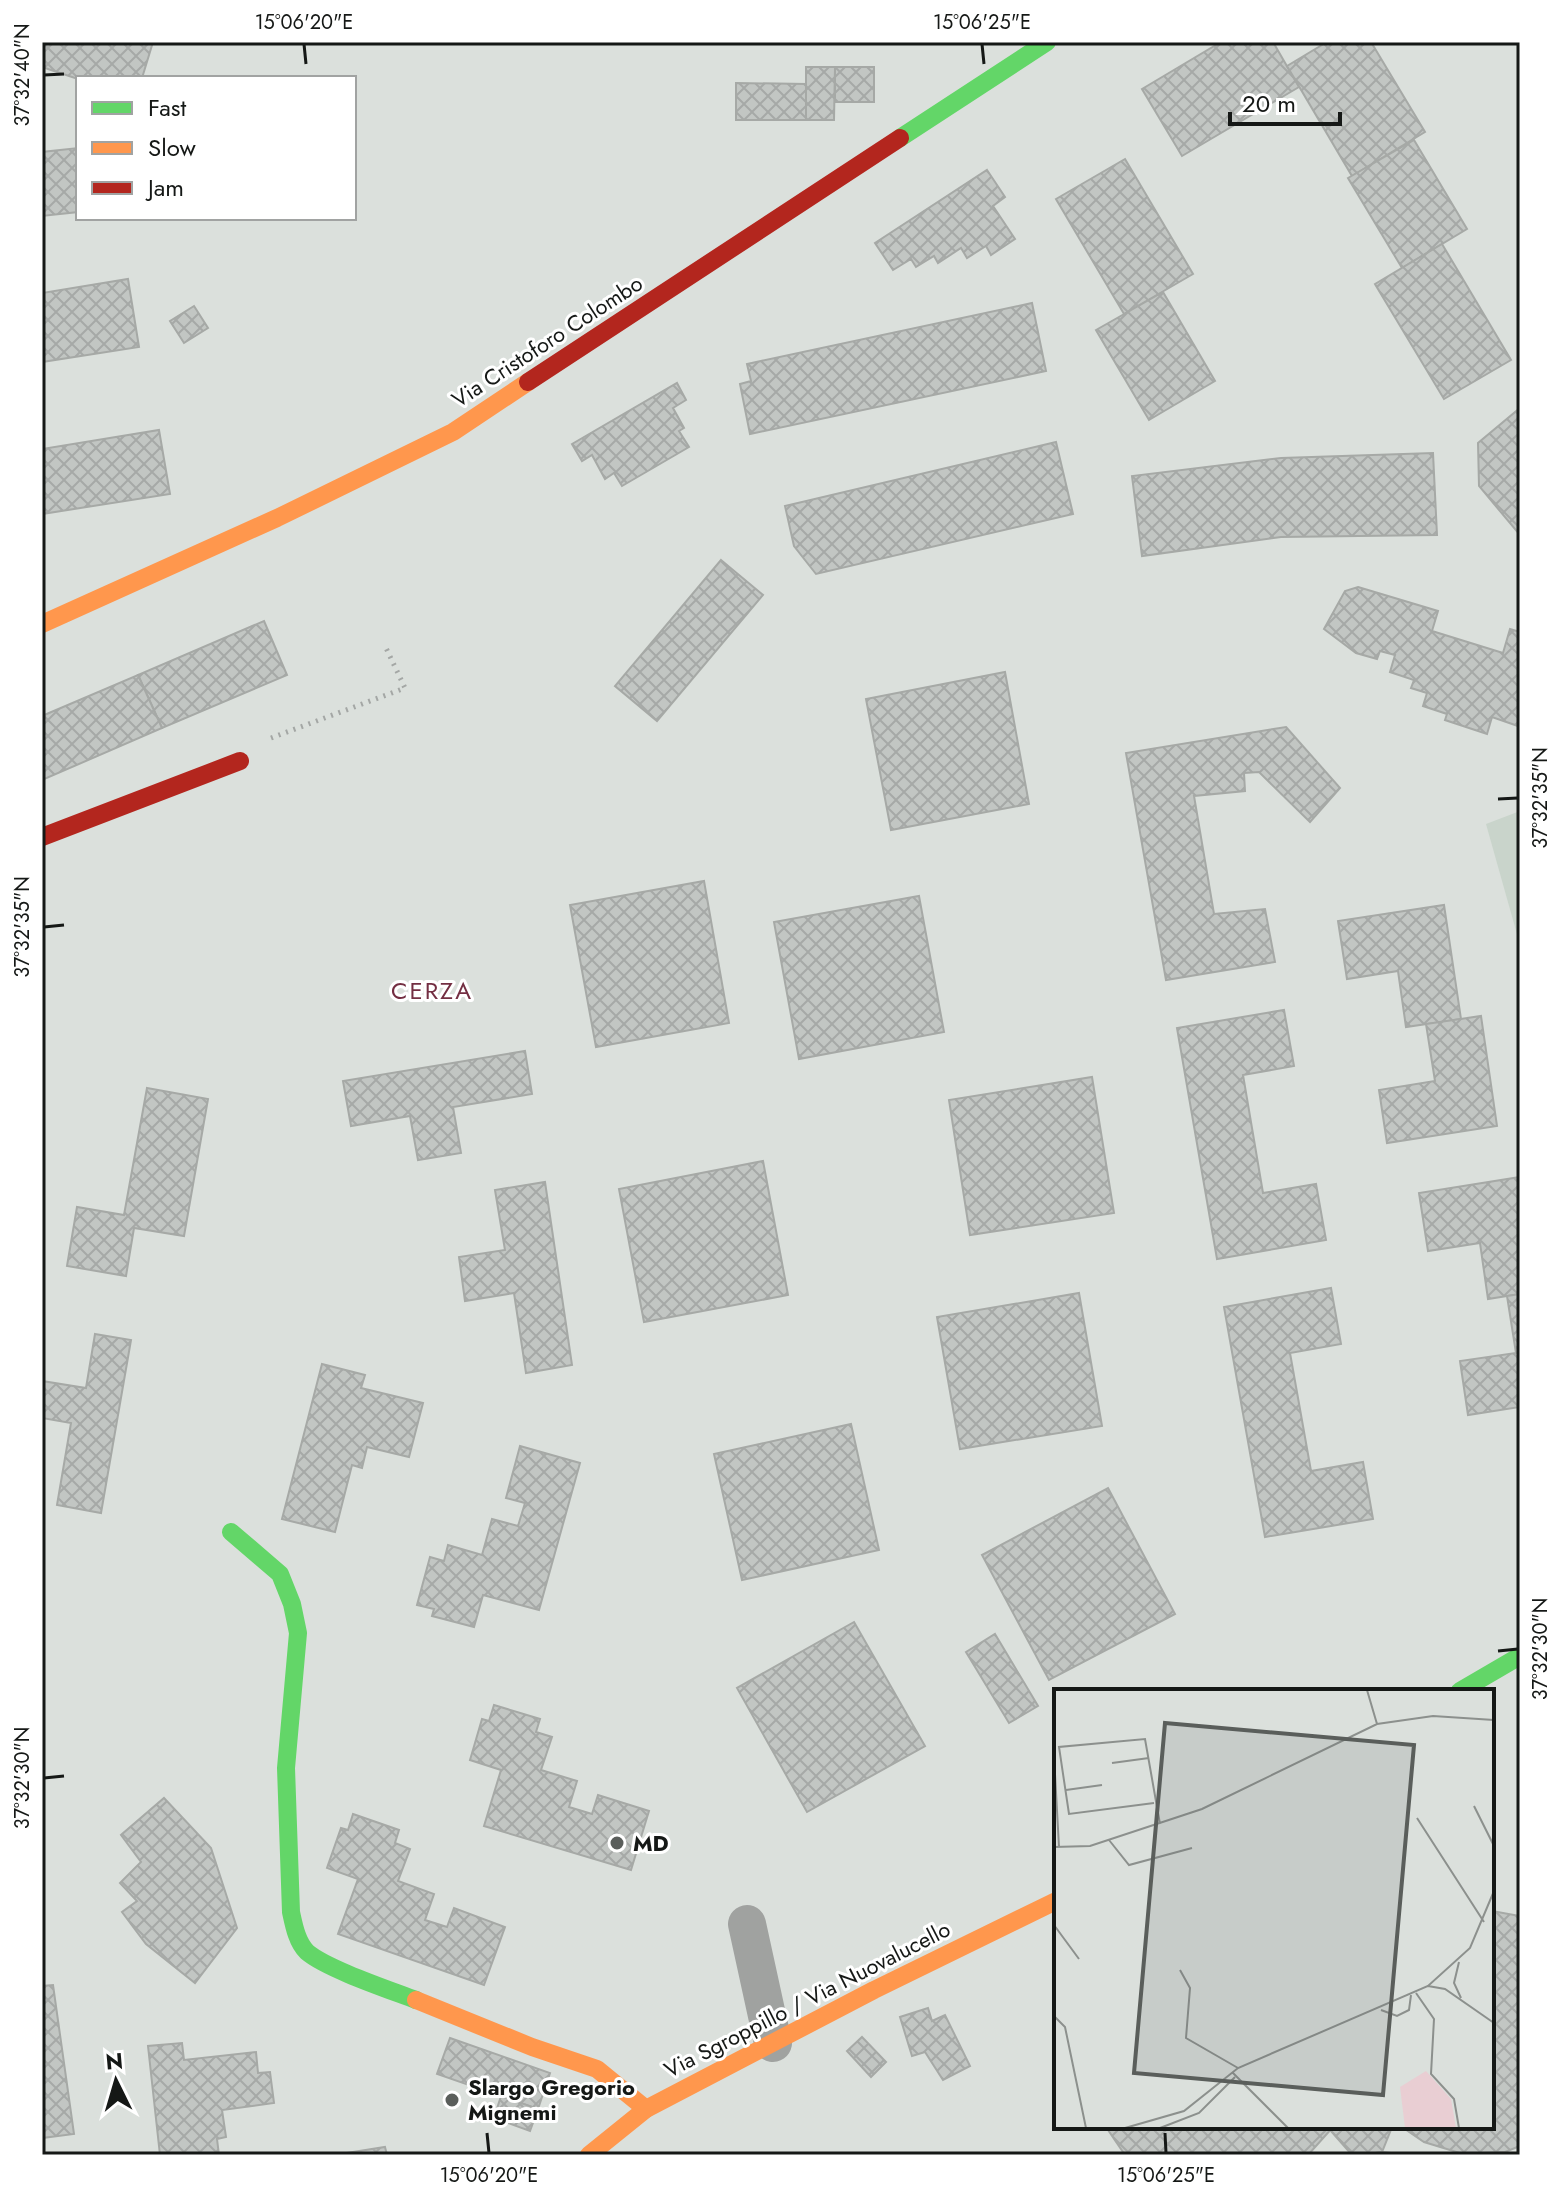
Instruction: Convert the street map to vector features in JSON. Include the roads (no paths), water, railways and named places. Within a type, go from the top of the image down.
[{"type":"street","name":"Via Cristoforo Colombo","points":[[42,624],[263,524],[453,432],[1047,42]]},
{"type":"street","points":[[42,837],[240,761]]},
{"type":"street","points":[[231,1532],[280,1574],[292,1604],[298,1633],[286,1768],[288,1856],[291,1912],[296,1934],[306,1951],[323,1962],[383,1987],[532,2047],[597,2069],[646,2109]]},
{"type":"street","points":[[1463,1689],[1520,1656]]},
{"type":"street","name":"Via Sgroppillo / Via Nuovalucello","points":[[607,2149],[646,2109],[1054,1902]]},
{"type":"street","points":[[747,1924],[773,2043]]},
{"type":"place","name":"MD","points":[[617,1843]]},
{"type":"place","name":"Slargo Gregorio Mignemi","points":[[452,2100]]},
{"type":"district","name":"CERZA","points":[[432,990]]}]
